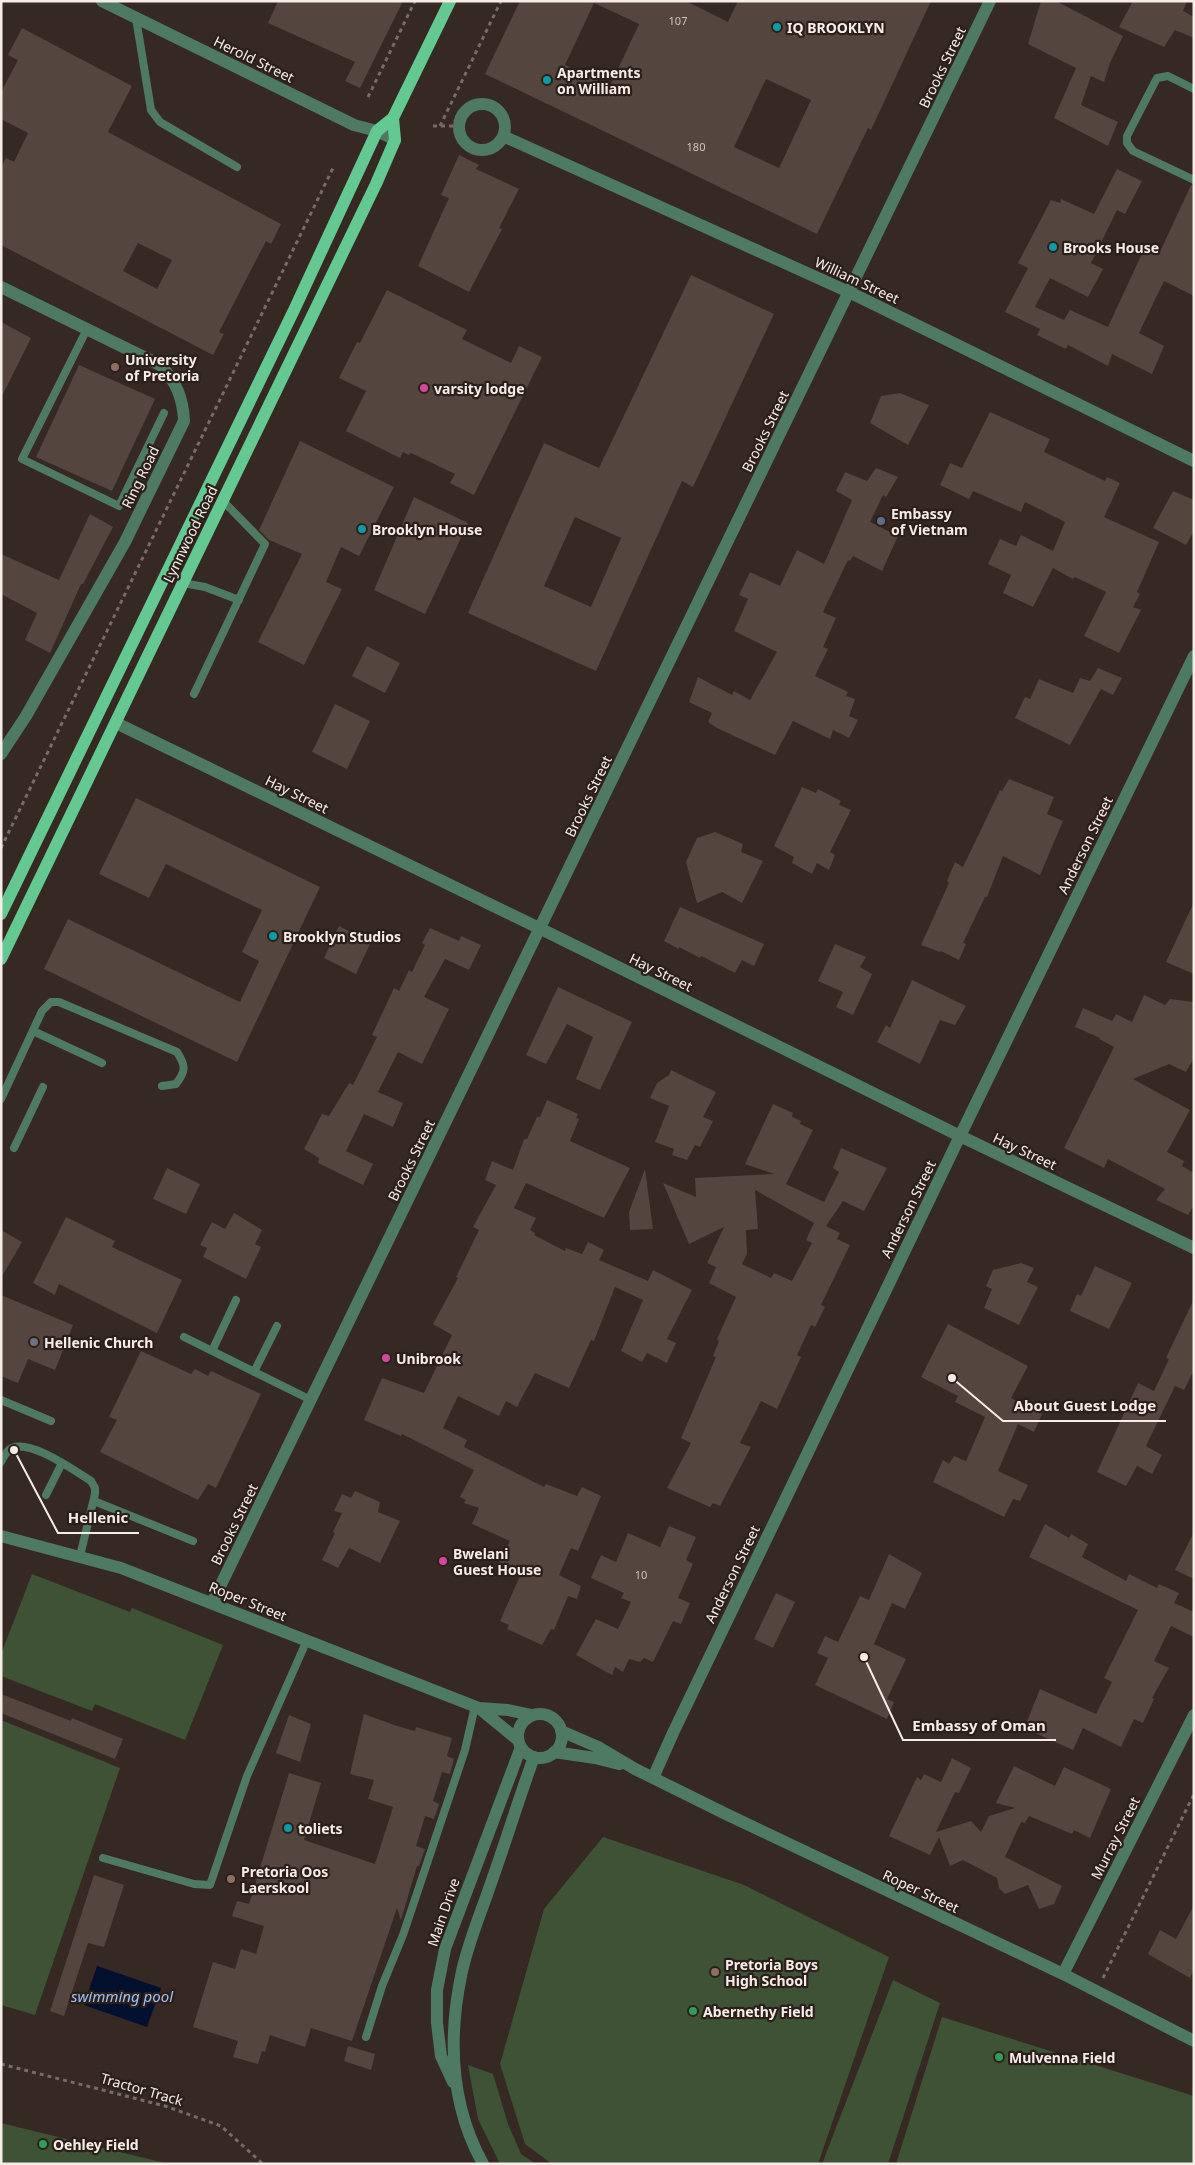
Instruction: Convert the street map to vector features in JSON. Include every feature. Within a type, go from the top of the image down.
[{"type":"main road","name":"Lynnwood Road","points":[[1,914],[291,317],[377,131],[393,118],[450,1]]},
{"type":"main road","name":"Lynnwood Road","points":[[1,959],[376,184],[395,140],[393,118]]},
{"type":"street","name":"Herold Street","points":[[102,1],[354,125],[377,131],[395,140]]},
{"type":"street","name":"Brooks Street","points":[[212,1602],[990,1]]},
{"type":"street","points":[[487,104],[500,113],[504,120],[503,136],[492,148],[485,151],[477,150],[464,144],[458,126],[464,112],[471,106],[487,104]]},
{"type":"street","name":"William Street","points":[[503,136],[849,292],[1194,461]]},
{"type":"street","name":"Ring Road","points":[[1,287],[160,365],[170,375],[178,388],[184,404],[184,421],[125,542],[26,716],[1,754]]},
{"type":"street","name":"Anderson Street","points":[[653,1778],[960,1136],[1194,656]]},
{"type":"street","name":"Hay Street","points":[[116,723],[960,1136],[1194,1248]]},
{"type":"street","name":"Roper Street","points":[[1,1536],[121,1568],[477,1707],[532,1715]]},
{"type":"street","name":"Roper Street","points":[[477,1707],[520,1744]]},
{"type":"street","points":[[532,1715],[547,1715],[558,1724],[561,1731],[561,1739],[554,1752],[545,1757],[534,1757],[520,1744],[518,1732],[520,1725],[532,1715]]},
{"type":"street","name":"Murray Street","points":[[1063,1974],[1194,1715]]},
{"type":"street","name":"Roper Street","points":[[561,1731],[598,1747],[653,1778],[1063,1974],[1194,2041]]},
{"type":"street","name":"Main Drive","points":[[457,2091],[441,2056],[437,2023],[437,1990],[445,1949],[520,1744]]},
{"type":"street","name":"Roper Street","points":[[554,1752],[595,1758],[636,1769]]},
{"type":"street","name":"Main Drive","points":[[483,2164],[473,2145],[464,2120],[457,2091],[453,2025],[461,1976],[534,1757]]},
{"type":"street","points":[[462,1899],[483,1908]]},
{"type":"lane","points":[[136,18],[151,110],[154,116],[160,122],[237,167]]},
{"type":"lane","points":[[1194,89],[1168,76],[1157,78],[1127,136],[1127,143],[1134,151],[1194,180]]},
{"type":"lane","points":[[87,329],[22,459],[118,506],[164,413]]},
{"type":"lane","points":[[194,694],[265,544],[223,501]]},
{"type":"lane","points":[[183,583],[205,587],[239,600]]},
{"type":"lane","points":[[1,1099],[46,1005],[51,1002],[59,1002],[177,1052],[183,1062],[184,1074],[176,1084],[162,1086]]},
{"type":"lane","points":[[33,1031],[102,1063]]},
{"type":"lane","points":[[14,1148],[43,1087]]},
{"type":"lane","points":[[212,1351],[236,1300]]},
{"type":"lane","points":[[254,1372],[277,1326]]},
{"type":"lane","points":[[184,1337],[311,1400]]},
{"type":"lane","points":[[1,1400],[51,1421]]},
{"type":"lane","points":[[1,1462],[9,1450],[24,1446],[32,1448],[91,1481],[95,1488],[94,1501],[80,1556]]},
{"type":"lane","points":[[46,1495],[62,1464]]},
{"type":"lane","points":[[94,1501],[192,1541]]},
{"type":"lane","points":[[103,1858],[194,1884],[210,1885],[247,1776],[307,1640]]},
{"type":"lane","points":[[366,2037],[382,1986],[403,1935],[465,1750],[477,1707]]},
{"type":"path","points":[[368,98],[415,1]]},
{"type":"path","points":[[440,126],[501,1]]},
{"type":"path","points":[[433,126],[458,126]]},
{"type":"path","points":[[1,848],[334,166]]},
{"type":"path","points":[[1097,1992],[1194,1794]]},
{"type":"path","name":"Tractor Track","points":[[1,2064],[165,2106],[221,2126],[263,2164]]},
{"type":"green space","points":[[32,1574],[130,1612],[132,1608],[223,1645],[185,1740],[95,1704],[92,1711],[1,1676],[1,1654]]},
{"type":"green space","points":[[1,1720],[120,1768],[35,2015],[1,2005]]},
{"type":"green space","name":"Abernethy Field","points":[[603,1837],[744,1885],[889,1957],[818,2164],[552,2164],[525,2144],[500,2064],[544,1909]]},
{"type":"green space","points":[[893,1980],[940,2003],[888,2164],[822,2164]]},
{"type":"green space","name":"Mulvenna Field","points":[[942,2017],[1194,2096],[1194,2164],[896,2164]]},
{"type":"green space","points":[[468,2065],[493,2074],[508,2124],[521,2154],[536,2164],[500,2164],[478,2119]]},
{"type":"green space","name":"Oehley Field","points":[[1,2123],[169,2164],[1,2164]]},
{"type":"water","name":"swimming pool","points":[[97,1966],[161,1988],[147,2027],[84,2005]]},
{"type":"building","points":[[278,1],[403,1],[360,88],[345,81],[355,62],[268,23]]},
{"type":"building","points":[[520,1],[686,1],[728,22],[738,1],[931,1],[871,130],[868,128],[817,234],[485,74]],"holes":[[[594,3],[639,24],[610,86],[565,65]],[[766,79],[811,100],[779,168],[734,147]]]},
{"type":"building","points":[[1041,1],[1056,1],[1123,36],[1110,63],[1104,82],[1091,76],[1081,105],[1118,122],[1108,146],[1054,118],[1076,68],[1028,44]]},
{"type":"building","points":[[1133,1],[1187,1],[1183,11],[1194,17],[1194,38],[1175,30],[1164,47],[1119,27]]},
{"type":"building","points":[[22,28],[132,86],[108,132],[281,224],[271,244],[266,241],[219,332],[224,334],[213,355],[1,245],[1,167],[6,158],[14,162],[28,133],[1,119],[1,92],[18,60],[8,55]],"holes":[[[138,243],[172,260],[157,289],[123,271]]]},
{"type":"building","points":[[459,155],[479,165],[476,169],[519,189],[499,228],[502,229],[469,292],[418,266],[449,198],[441,195]]},
{"type":"building","points":[[1117,169],[1142,181],[1125,214],[1117,210],[1091,263],[1103,269],[1088,297],[1050,278],[1035,307],[1064,320],[1070,310],[1108,327],[1145,247],[1159,254],[1191,185],[1194,186],[1194,296],[1164,281],[1139,333],[1164,346],[1152,374],[1112,354],[1108,366],[1068,345],[1066,349],[1037,335],[1040,329],[1005,312],[1028,268],[1018,263],[1051,200],[1060,203],[1061,199],[1094,214]]},
{"type":"building","points":[[691,275],[774,314],[693,487],[682,481],[596,671],[468,613],[544,443],[599,468]],"holes":[[[575,517],[621,538],[591,607],[544,586]]]},
{"type":"building","points":[[387,290],[467,330],[462,339],[511,363],[519,346],[542,357],[474,495],[450,483],[455,474],[411,453],[409,455],[403,452],[400,458],[346,431],[366,391],[339,378],[357,342],[360,343]]},
{"type":"building","points":[[1,322],[31,338],[1,398]]},
{"type":"building","points":[[79,365],[155,399],[112,491],[36,457]]},
{"type":"building","points":[[900,393],[929,405],[908,445],[870,423],[881,396]]},
{"type":"building","points":[[990,412],[1050,439],[1044,452],[1105,481],[1107,477],[1120,483],[1104,517],[1159,542],[1137,592],[1140,594],[1133,607],[1141,610],[1119,653],[1084,636],[1106,592],[1075,577],[1073,579],[1053,568],[1033,607],[1003,593],[1011,575],[988,564],[1000,539],[1016,546],[1021,535],[1053,551],[1065,522],[1025,502],[1021,512],[973,491],[969,499],[940,485],[950,463],[962,468]]},
{"type":"building","points":[[300,441],[394,487],[359,556],[341,547],[326,582],[342,589],[304,665],[258,642],[302,554],[269,540],[259,530]]},
{"type":"building","points":[[876,468],[898,477],[886,497],[883,495],[870,522],[898,536],[882,571],[853,556],[850,561],[848,560],[823,612],[836,618],[823,647],[828,649],[815,676],[848,692],[846,696],[855,699],[849,716],[858,720],[849,738],[833,730],[830,739],[793,721],[775,755],[717,728],[708,722],[712,713],[689,702],[698,677],[732,695],[734,691],[750,700],[777,652],[734,631],[748,599],[739,595],[750,572],[780,586],[797,550],[824,564],[852,500],[836,491],[845,472],[867,481]]},
{"type":"building","points":[[1173,491],[1194,500],[1194,531],[1186,545],[1153,528]]},
{"type":"building","points":[[414,497],[468,523],[425,614],[374,590]]},
{"type":"building","points":[[90,514],[113,527],[83,584],[81,584],[50,653],[25,640],[37,613],[1,594],[1,554],[59,580]]},
{"type":"building","points":[[367,646],[400,663],[385,693],[352,676]]},
{"type":"building","points":[[1098,668],[1122,678],[1113,695],[1101,689],[1070,745],[1015,718],[1025,697],[1030,699],[1039,679],[1073,693],[1080,678],[1090,681]]},
{"type":"building","points":[[335,704],[370,721],[347,769],[312,752]]},
{"type":"building","points":[[1009,779],[1054,797],[1047,814],[1063,821],[1040,875],[1003,856],[987,897],[985,897],[963,943],[966,944],[959,960],[941,951],[921,945],[949,883],[947,881],[955,862],[963,867],[1000,790],[1002,791]]},
{"type":"building","points":[[802,787],[816,793],[818,789],[841,801],[839,805],[851,810],[830,852],[835,855],[829,870],[817,863],[812,874],[792,863],[794,857],[774,846]]},
{"type":"building","name":"Brooklyn Studios","points":[[136,798],[320,887],[237,1062],[44,969],[68,919],[240,1002],[259,961],[242,952],[262,910],[166,864],[149,898],[99,874]]},
{"type":"building","points":[[715,832],[743,844],[741,852],[763,861],[742,903],[722,892],[697,903],[686,862],[697,838]]},
{"type":"building","points":[[1194,902],[1194,974],[1166,962]]},
{"type":"building","points":[[680,907],[764,944],[754,966],[742,960],[735,973],[701,956],[700,958],[664,941]]},
{"type":"building","points":[[339,926],[371,942],[356,974],[324,958]]},
{"type":"building","points":[[430,928],[459,941],[461,936],[481,945],[469,970],[445,959],[424,997],[449,1009],[422,1064],[398,1052],[378,1092],[403,1103],[393,1127],[364,1114],[346,1151],[373,1164],[363,1185],[318,1163],[319,1158],[304,1149],[322,1114],[329,1116],[349,1083],[353,1085],[377,1037],[372,1035],[394,988],[399,991],[409,970],[412,972],[425,945],[422,943]]},
{"type":"building","points":[[835,944],[866,957],[860,967],[872,974],[853,1015],[836,1007],[843,992],[818,981]]},
{"type":"building","points":[[912,980],[966,1006],[955,1025],[940,1020],[920,1064],[877,1042],[886,1025],[890,1028]]},
{"type":"building","points":[[558,987],[632,1022],[600,1090],[576,1079],[593,1037],[567,1024],[546,1064],[526,1055]]},
{"type":"building","points":[[1144,995],[1165,1005],[1170,999],[1194,1002],[1194,1058],[1186,1072],[1169,1064],[1133,1079],[1190,1110],[1167,1152],[1184,1161],[1182,1166],[1194,1173],[1194,1205],[1188,1215],[1156,1200],[1165,1189],[1108,1159],[1104,1168],[1064,1148],[1114,1047],[1100,1038],[1075,1027],[1083,1008],[1112,1021],[1116,1014],[1132,1022]]},
{"type":"building","points":[[671,1070],[716,1092],[703,1117],[713,1121],[700,1147],[695,1145],[687,1160],[672,1155],[674,1149],[655,1142],[669,1106],[650,1098],[657,1083],[669,1075]]},
{"type":"building","points":[[547,1100],[578,1114],[576,1118],[579,1119],[570,1141],[630,1168],[604,1218],[526,1183],[514,1208],[536,1218],[530,1230],[535,1233],[534,1235],[565,1251],[566,1248],[582,1254],[588,1242],[604,1250],[599,1260],[648,1281],[653,1270],[692,1290],[667,1339],[676,1343],[667,1363],[647,1353],[642,1362],[621,1351],[643,1300],[615,1287],[594,1341],[591,1340],[569,1388],[535,1373],[517,1407],[506,1401],[499,1416],[458,1396],[443,1428],[467,1440],[464,1447],[544,1487],[546,1484],[577,1496],[582,1487],[601,1496],[578,1551],[571,1548],[559,1575],[581,1586],[577,1599],[568,1596],[554,1630],[551,1629],[542,1645],[507,1629],[509,1625],[500,1621],[520,1576],[498,1565],[510,1541],[472,1524],[479,1508],[464,1503],[466,1500],[460,1497],[474,1470],[402,1434],[401,1436],[364,1420],[382,1378],[424,1393],[452,1335],[433,1324],[458,1278],[456,1277],[479,1230],[473,1227],[496,1185],[485,1180],[492,1161],[513,1170],[524,1139],[527,1139],[537,1117],[540,1117]]},
{"type":"building","points":[[773,1104],[793,1113],[792,1117],[801,1121],[800,1124],[813,1130],[786,1184],[824,1202],[839,1172],[833,1168],[841,1148],[887,1168],[864,1211],[843,1201],[826,1226],[840,1233],[837,1239],[850,1245],[821,1305],[825,1307],[815,1327],[811,1325],[797,1355],[801,1357],[777,1409],[761,1401],[740,1443],[751,1447],[720,1506],[713,1503],[710,1507],[667,1488],[691,1443],[681,1438],[716,1357],[713,1356],[719,1341],[717,1339],[736,1297],[709,1283],[716,1267],[707,1263],[724,1227],[689,1244],[663,1183],[696,1197],[695,1178],[774,1174],[745,1164]],"holes":[[[755,1190],[814,1223],[806,1240],[812,1243],[792,1281],[774,1273],[771,1278],[742,1264],[747,1254],[746,1230],[758,1229]]]},
{"type":"building","points":[[167,1168],[200,1184],[186,1214],[153,1199]]},
{"type":"building","points":[[645,1169],[653,1229],[630,1230],[629,1212]]},
{"type":"building","points":[[234,1213],[262,1230],[255,1244],[261,1247],[246,1279],[203,1257],[207,1248],[200,1245],[212,1222],[225,1229]]},
{"type":"building","points":[[66,1217],[115,1241],[112,1247],[182,1280],[157,1333],[59,1284],[55,1295],[33,1283]]},
{"type":"building","points":[[1,1230],[22,1242],[1,1278]]},
{"type":"building","points":[[1021,1263],[1034,1268],[1027,1282],[1038,1287],[1019,1325],[984,1308],[992,1289],[986,1286],[993,1270]]},
{"type":"building","points":[[1095,1266],[1132,1283],[1109,1329],[1070,1311],[1077,1294],[1081,1296]]},
{"type":"building","name":"Hellenic Church","points":[[1,1295],[73,1325],[55,1370],[28,1359],[18,1383],[1,1376]]},
{"type":"building","points":[[1194,1299],[1194,1370],[1184,1390],[1175,1386],[1146,1446],[1162,1455],[1152,1474],[1137,1466],[1126,1486],[1097,1472],[1138,1383],[1154,1391],[1169,1359],[1166,1358]]},
{"type":"building","points":[[948,1324],[1028,1366],[1011,1398],[1042,1414],[1034,1432],[1018,1424],[998,1471],[1028,1485],[1020,1501],[1013,1499],[1004,1517],[933,1482],[943,1460],[949,1464],[954,1456],[966,1461],[985,1417],[955,1402],[958,1396],[921,1377]]},
{"type":"building","points":[[141,1351],[191,1374],[195,1369],[208,1376],[211,1371],[261,1394],[216,1488],[208,1484],[198,1500],[100,1452],[117,1420],[109,1417]]},
{"type":"building","points":[[355,1491],[380,1502],[378,1512],[400,1521],[380,1563],[349,1548],[338,1568],[322,1560],[342,1513],[334,1511],[342,1494],[351,1498]]},
{"type":"building","points":[[1045,1524],[1069,1538],[1071,1534],[1088,1544],[1082,1557],[1126,1581],[1129,1574],[1157,1588],[1159,1584],[1179,1593],[1174,1603],[1194,1612],[1194,1637],[1171,1626],[1154,1661],[1169,1668],[1152,1698],[1154,1699],[1143,1723],[1134,1719],[1121,1747],[1083,1728],[1073,1750],[1033,1732],[1035,1728],[1026,1724],[1040,1689],[1096,1714],[1112,1682],[1104,1678],[1138,1610],[1029,1557]]},
{"type":"building","points":[[669,1526],[696,1537],[686,1560],[693,1564],[678,1598],[690,1603],[681,1624],[673,1621],[653,1662],[644,1658],[640,1662],[629,1659],[623,1672],[615,1667],[612,1675],[576,1655],[596,1619],[618,1629],[631,1602],[621,1598],[624,1593],[591,1578],[601,1555],[616,1562],[628,1533],[660,1547]]},
{"type":"building","points":[[1194,1532],[1194,1579],[1175,1570]]},
{"type":"building","points":[[889,1554],[922,1573],[905,1609],[892,1603],[874,1644],[906,1659],[887,1699],[894,1702],[887,1719],[815,1685],[828,1658],[817,1653],[825,1636],[838,1642],[860,1596],[869,1600]]},
{"type":"building","points":[[776,1593],[795,1602],[773,1648],[754,1639]]},
{"type":"building","points":[[1,1694],[71,1721],[72,1718],[123,1739],[115,1759],[1,1713]]},
{"type":"building","points":[[364,1714],[415,1731],[416,1727],[452,1738],[447,1756],[454,1759],[450,1774],[442,1772],[433,1801],[439,1804],[434,1819],[425,1816],[416,1846],[425,1849],[419,1866],[417,1866],[401,1920],[397,1908],[352,2041],[311,2028],[305,2047],[270,2035],[265,2052],[262,2051],[258,2064],[233,2057],[238,2041],[193,2027],[213,1962],[235,1969],[241,1949],[256,1954],[264,1926],[232,1916],[237,1901],[249,1904],[289,1773],[321,1783],[304,1840],[375,1864],[393,1807],[368,1799],[374,1780],[350,1774]]},
{"type":"building","points":[[289,1715],[311,1724],[300,1762],[276,1753]]},
{"type":"building","points":[[952,1758],[971,1768],[959,1793],[955,1792],[936,1832],[971,1821],[981,1832],[989,1816],[1015,1808],[996,1803],[1014,1766],[1055,1786],[1064,1767],[1111,1789],[1090,1838],[1074,1830],[1072,1834],[1029,1816],[1025,1823],[1021,1822],[1005,1857],[1062,1886],[1054,1904],[1039,1909],[1028,1885],[1005,1894],[999,1888],[997,1878],[963,1860],[950,1866],[939,1837],[930,1855],[889,1836],[917,1777],[921,1780],[924,1774],[941,1782]]},
{"type":"building","points":[[94,1875],[124,1885],[104,1947],[88,1943],[64,2016],[50,2011]]},
{"type":"building","points":[[1194,1905],[1194,1969],[1190,1978],[1148,1954],[1160,1930],[1176,1939]]},
{"type":"building","points":[[348,2046],[375,2054],[371,2070],[344,2061]]},
{"type":"place","name":"IQ BROOKLYN","points":[[777,27]]},
{"type":"place","name":"Apartments on William","points":[[547,80]]},
{"type":"place","name":"Brooks House","points":[[1053,247]]},
{"type":"place","name":"University of Pretoria","points":[[115,367]]},
{"type":"place","name":"varsity lodge","points":[[424,388]]},
{"type":"place","name":"Embassy of Vietnam","points":[[881,521]]},
{"type":"place","name":"Brooklyn House","points":[[362,529]]},
{"type":"place","name":"Brooklyn Studios","points":[[273,936]]},
{"type":"place","name":"Hellenic Church","points":[[34,1342]]},
{"type":"place","name":"Unibrook","points":[[386,1358]]},
{"type":"place","name":"About Guest Lodge","points":[[952,1378]]},
{"type":"place","name":"Hellenic","points":[[14,1450]]},
{"type":"place","name":"Bwelani Guest House","points":[[443,1561]]},
{"type":"place","name":"Embassy of Oman","points":[[864,1657]]},
{"type":"place","name":"toliets","points":[[288,1828]]},
{"type":"place","name":"Pretoria Oos Laerskool","points":[[231,1879]]},
{"type":"place","name":"Pretoria Boys High School","points":[[715,1972]]},
{"type":"place","name":"Abernethy Field","points":[[693,2011]]},
{"type":"place","name":"Mulvenna Field","points":[[999,2057]]},
{"type":"place","name":"Oehley Field","points":[[43,2144]]}]
